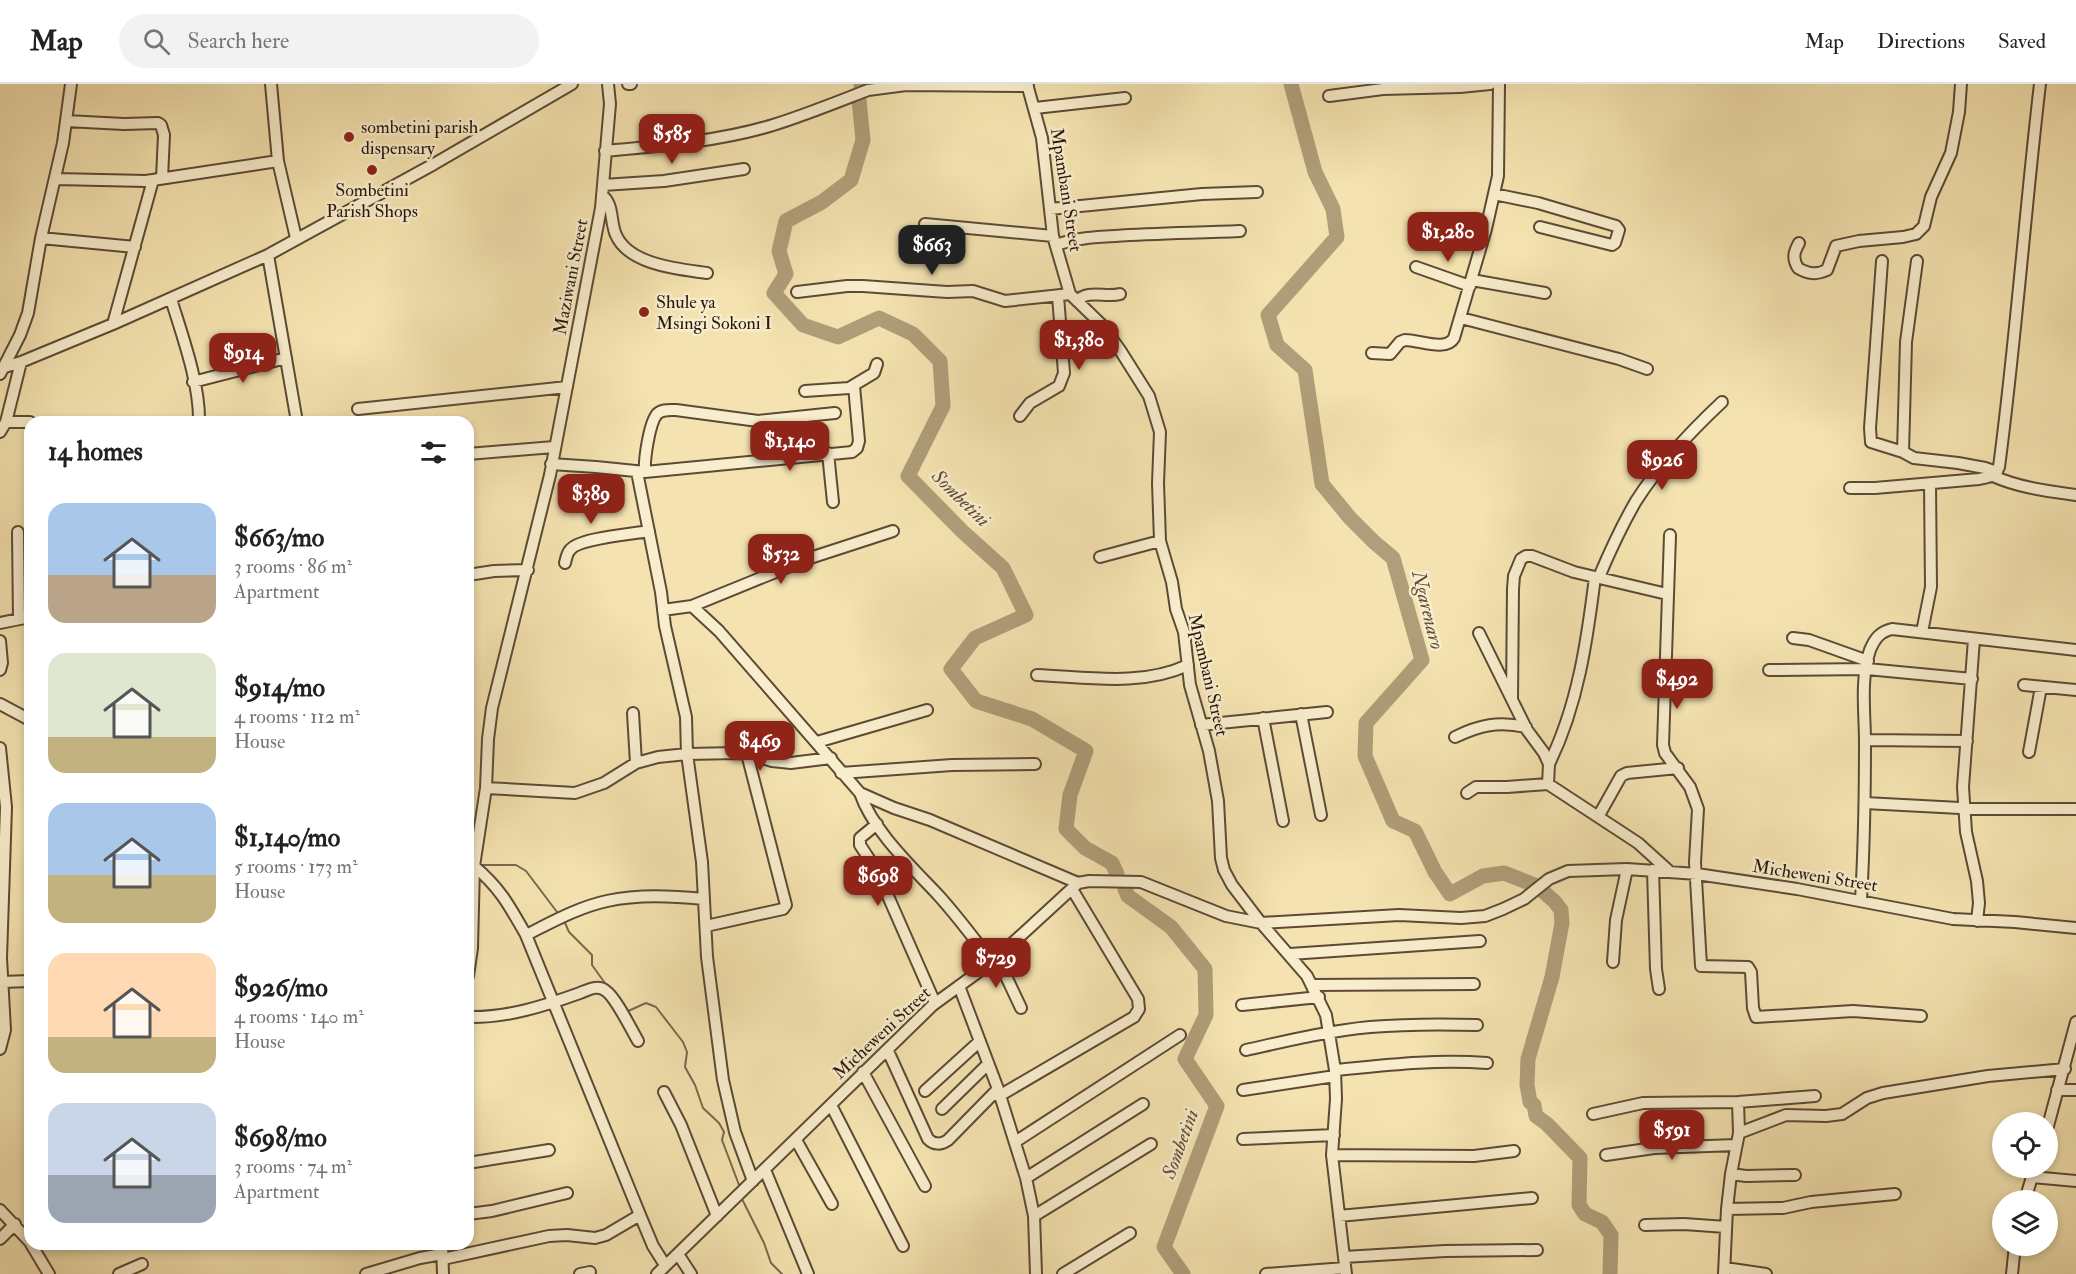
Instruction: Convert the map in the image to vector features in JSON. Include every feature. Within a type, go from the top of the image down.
[{"type":"street","points":[[2,370],[28,313],[41,238],[56,178],[71,84]]},
{"type":"street","points":[[272,84],[278,161],[296,238]]},
{"type":"street","points":[[2,370],[171,299],[268,255],[434,164],[572,84]]},
{"type":"street","name":"Maziwani Street","points":[[474,862],[486,788],[492,708],[551,470],[603,191],[610,104],[608,84]]},
{"type":"street","points":[[605,151],[652,147],[744,132],[773,125],[868,90],[880,88],[933,84],[1027,85]]},
{"type":"street","points":[[1329,96],[1383,89],[1490,84]]},
{"type":"street","points":[[1372,353],[1390,354],[1400,342],[1405,340],[1445,345],[1452,342],[1471,283],[1498,176],[1499,84]]},
{"type":"street","points":[[1799,243],[1794,257],[1798,267],[1811,274],[1827,270],[1836,246],[1840,244],[1916,234],[1924,226],[1931,197],[1950,153],[1959,112],[1961,84]]},
{"type":"street","points":[[1850,488],[1979,479],[1995,474],[1999,466],[2009,392],[2024,222],[2040,84]]},
{"type":"street","name":"Mpambani Street","points":[[1027,85],[1042,138],[1055,240],[1073,298],[1102,325],[1120,350],[1142,384],[1160,432],[1158,483],[1160,541],[1172,582],[1176,609],[1184,632],[1190,685],[1209,751],[1218,801],[1221,858],[1224,870],[1232,885],[1261,923],[1307,976],[1326,1015],[1335,1073],[1336,1100],[1332,1155],[1345,1266]]},
{"type":"street","points":[[1035,108],[1125,98]]},
{"type":"street","points":[[66,121],[158,123],[161,124],[164,135],[158,179],[112,324]]},
{"type":"street","points":[[56,178],[158,179],[278,161]]},
{"type":"street","points":[[707,273],[674,268],[642,259],[627,251],[616,235],[610,207],[603,191],[744,169]]},
{"type":"street","points":[[1050,209],[1202,194],[1257,192]]},
{"type":"street","points":[[1494,194],[1577,214],[1616,226],[1619,230],[1615,243],[1612,245],[1540,227]]},
{"type":"street","points":[[925,224],[1055,240],[1156,232],[1240,231]]},
{"type":"street","points":[[41,238],[135,248]]},
{"type":"street","points":[[268,255],[296,416]]},
{"type":"street","points":[[1882,261],[1870,438],[1873,444],[1904,452],[1914,458],[1985,468],[2007,482],[2039,490],[2076,495]]},
{"type":"street","points":[[1904,452],[1906,342],[1917,261]]},
{"type":"street","points":[[1416,267],[1471,283],[1545,293]]},
{"type":"street","points":[[797,292],[847,286],[947,292],[973,291],[1005,301],[1120,294]]},
{"type":"street","points":[[1020,416],[1030,403],[1059,386],[1064,373],[1058,296]]},
{"type":"street","points":[[171,299],[194,382],[199,416]]},
{"type":"street","points":[[1461,318],[1619,359],[1647,369]]},
{"type":"street","points":[[194,382],[286,358]]},
{"type":"street","points":[[21,362],[3,427],[24,423]]},
{"type":"street","points":[[805,391],[854,386],[876,372],[877,364]]},
{"type":"street","points":[[551,470],[596,466],[641,472],[852,452],[858,448],[859,441],[854,386]]},
{"type":"street","points":[[358,409],[567,387]]},
{"type":"street","points":[[1548,784],[1549,764],[1566,722],[1581,671],[1597,577],[1643,492],[1684,442],[1722,402]]},
{"type":"street","points":[[753,1181],[735,1132],[723,1080],[707,957],[702,862],[687,754],[686,717],[665,626],[641,472],[654,421],[658,413],[664,410],[758,421],[835,413]]},
{"type":"street","points":[[474,454],[554,447]]},
{"type":"street","points":[[828,453],[833,502]]},
{"type":"street","points":[[1922,632],[1931,587],[1930,484]]},
{"type":"street","points":[[565,563],[570,550],[577,544],[588,540],[649,531]]},
{"type":"street","points":[[663,610],[692,606],[810,558],[892,531]]},
{"type":"street","points":[[18,532],[24,606]]},
{"type":"street","points":[[1670,535],[1663,745],[1665,753],[1690,787],[1698,809],[1696,874],[1701,965],[1703,968],[1749,967],[1756,1017],[1853,1011],[1921,1016]]},
{"type":"street","points":[[1100,557],[1160,541]]},
{"type":"street","points":[[1512,699],[1513,589],[1514,576],[1521,559],[1532,556],[1560,568],[1667,594]]},
{"type":"street","points":[[474,574],[528,570]]},
{"type":"street","points":[[692,606],[719,631],[860,793],[930,820],[1075,886],[1141,882],[1226,916],[1261,923]]},
{"type":"street","points":[[0,623],[24,618]]},
{"type":"street","points":[[1861,900],[1865,740],[1863,710],[1867,665],[1875,639],[1881,632],[1892,629],[2076,650]]},
{"type":"street","points":[[1479,633],[1526,727],[1549,764]]},
{"type":"street","points":[[1793,638],[1809,640],[1867,665]]},
{"type":"street","points":[[1974,639],[1964,768],[1964,808],[1966,832],[1977,881],[1979,903],[1977,921]]},
{"type":"street","points":[[0,641],[0,670]]},
{"type":"street","points":[[1037,675],[1134,678],[1161,675],[1188,665]]},
{"type":"street","points":[[1769,670],[1867,665],[1972,679]]},
{"type":"street","points":[[2024,685],[2076,690]]},
{"type":"street","points":[[2030,752],[2041,687]]},
{"type":"street","points":[[0,704],[24,717]]},
{"type":"street","points":[[817,742],[927,710]]},
{"type":"street","points":[[1201,725],[1327,712]]},
{"type":"street","points":[[633,713],[636,763]]},
{"type":"street","points":[[1301,714],[1321,815]]},
{"type":"street","points":[[1263,718],[1283,821]]},
{"type":"street","points":[[1455,737],[1476,727],[1492,724],[1526,727]]},
{"type":"street","points":[[1865,740],[1967,741]]},
{"type":"street","points":[[0,748],[6,807],[2,894],[2,982],[5,1030],[0,1049]]},
{"type":"street","points":[[486,788],[575,793],[604,783],[636,763],[658,757],[687,754],[747,754],[782,762],[831,758]]},
{"type":"street","points":[[706,926],[783,909],[786,905],[747,754]]},
{"type":"street","points":[[841,773],[952,765],[1035,764]]},
{"type":"street","points":[[1598,817],[1621,776],[1627,772],[1678,768]]},
{"type":"street","points":[[1467,792],[1476,787],[1548,784],[1638,843],[1669,872]]},
{"type":"street","points":[[860,793],[864,806],[877,824],[994,959],[1021,1008]]},
{"type":"street","points":[[1864,803],[1964,808],[2076,809]]},
{"type":"street","points":[[877,824],[860,838],[860,845],[877,871],[935,1003]]},
{"type":"street","points":[[474,869],[493,882],[501,892],[526,935],[653,1246],[665,1265]]},
{"type":"street","points":[[1613,962],[1617,913],[1627,869]]},
{"type":"street","name":"Micheweni Street","points":[[1261,923],[1399,915],[1461,918],[1485,916],[1524,898],[1549,879],[1568,871],[1627,869],[1696,874],[1861,900],[1931,915],[1977,921],[2076,928]]},
{"type":"street","points":[[1653,870],[1656,969],[1659,989]]},
{"type":"street","points":[[888,1051],[928,1139],[939,1144],[948,1140],[999,1093],[1134,1017],[1139,1009],[1138,999],[1075,886]]},
{"type":"street","name":"Micheweni Street","points":[[657,1274],[935,1003],[994,959],[1075,886]]},
{"type":"street","points":[[526,935],[565,916],[608,901],[669,896],[704,899]]},
{"type":"street","points":[[1290,954],[1480,941]]},
{"type":"street","points":[[2,982],[24,981]]},
{"type":"street","points":[[1312,985],[1474,984]]},
{"type":"street","points":[[959,986],[999,1093],[1026,1178],[1034,1216],[1036,1274]]},
{"type":"street","points":[[474,1017],[503,1016],[554,1002],[592,988],[603,989],[609,993],[639,1041]]},
{"type":"street","points":[[1242,1005],[1318,997]]},
{"type":"street","points":[[2052,1112],[2076,1022]]},
{"type":"street","points":[[1246,1050],[1330,1033],[1382,1027],[1477,1025]]},
{"type":"street","points":[[1015,1142],[1180,1035]]},
{"type":"street","points":[[925,1091],[980,1041]]},
{"type":"street","points":[[1244,1090],[1416,1061],[1454,1060],[1487,1063]]},
{"type":"street","points":[[942,1109],[988,1064]]},
{"type":"street","points":[[1739,1133],[1786,1115],[1842,1114],[1867,1098],[1883,1093],[1988,1076],[2064,1070]]},
{"type":"street","points":[[863,1072],[925,1186]]},
{"type":"street","points":[[2057,1090],[2076,1090]]},
{"type":"street","points":[[664,1092],[681,1125],[717,1216]]},
{"type":"street","points":[[1593,1114],[1643,1103],[1738,1102],[1815,1096]]},
{"type":"street","points":[[1738,1102],[1739,1133],[1727,1209],[1724,1271],[1766,1274]]},
{"type":"street","points":[[1026,1178],[1143,1104]]},
{"type":"street","points":[[831,1105],[903,1246]]},
{"type":"street","points":[[1243,1139],[1334,1135]]},
{"type":"street","points":[[796,1140],[832,1204]]},
{"type":"street","points":[[1034,1216],[1151,1144]]},
{"type":"street","points":[[1606,1155],[1654,1148],[1736,1145]]},
{"type":"street","points":[[474,1162],[549,1150]]},
{"type":"street","points":[[1332,1155],[1474,1156],[1515,1151]]},
{"type":"street","points":[[765,1170],[808,1274]]},
{"type":"street","points":[[1731,1174],[1795,1175]]},
{"type":"street","points":[[2058,1177],[2076,1181]]},
{"type":"street","points":[[474,1213],[492,1211],[567,1192]]},
{"type":"street","points":[[1727,1209],[1784,1208],[1811,1202],[1895,1194]]},
{"type":"street","points":[[1339,1216],[1532,1198]]},
{"type":"street","points":[[0,1210],[24,1235]]},
{"type":"street","points":[[474,1247],[549,1236],[601,1237],[640,1215]]},
{"type":"street","points":[[0,1239],[15,1224]]},
{"type":"street","points":[[1645,1225],[1684,1224],[1726,1227]]},
{"type":"street","points":[[1063,1274],[1130,1233]]},
{"type":"street","points":[[35,1250],[49,1274]]},
{"type":"street","points":[[1266,1274],[1345,1266],[1445,1251],[1537,1250]]},
{"type":"street","points":[[366,1274],[442,1252],[443,1274]]},
{"type":"street","points":[[678,1254],[690,1274]]},
{"type":"street","points":[[2012,1274],[2014,1256]]},
{"type":"street","points":[[119,1274],[142,1264]]},
{"type":"waterway","name":"Ngarenaro","points":[[1291,84],[1315,172],[1333,209],[1337,237],[1268,315],[1277,345],[1305,370],[1322,484],[1350,518],[1393,558],[1422,660],[1366,723],[1365,756],[1393,821],[1415,831],[1435,872],[1450,894],[1483,876],[1504,873],[1537,886],[1561,910],[1562,923],[1552,977],[1528,1059],[1527,1085],[1530,1102],[1534,1105],[1536,1116],[1547,1124],[1580,1158],[1579,1205],[1585,1214],[1602,1222],[1611,1235],[1610,1274]]},
{"type":"waterway","name":"Sombetini","points":[[859,100],[863,140],[851,180],[822,202],[786,221],[779,251],[786,274],[774,293],[803,325],[838,337],[879,318],[913,334],[940,361],[943,406],[908,476],[962,531],[1003,568],[1026,615],[975,638],[951,669],[976,701],[1032,719],[1086,751],[1070,795],[1066,829],[1085,848],[1112,863],[1117,874]]},
{"type":"waterway","points":[[480,865],[516,865],[526,871],[557,912]]},
{"type":"waterway","name":"Sombetini","points":[[1125,889],[1128,896],[1171,927],[1205,969],[1206,1015],[1185,1059],[1217,1106],[1164,1247],[1183,1274]]},
{"type":"waterway","points":[[565,923],[569,932],[592,955],[592,965],[607,986]]},
{"type":"waterway","points":[[626,1012],[646,1003],[656,1007],[683,1042],[687,1052],[685,1067],[695,1085],[703,1108],[719,1123],[724,1132],[722,1140],[739,1185]]},
{"type":"waterway","points":[[743,1201],[764,1243],[771,1263],[782,1274]]},
{"type":"place","name":"sombetini parish dispensary","points":[[349,137]]},
{"type":"place","name":"Sombetini Parish Shops","points":[[372,170]]},
{"type":"place","name":"Shule ya Msingi Sokoni I","points":[[644,312]]}]
